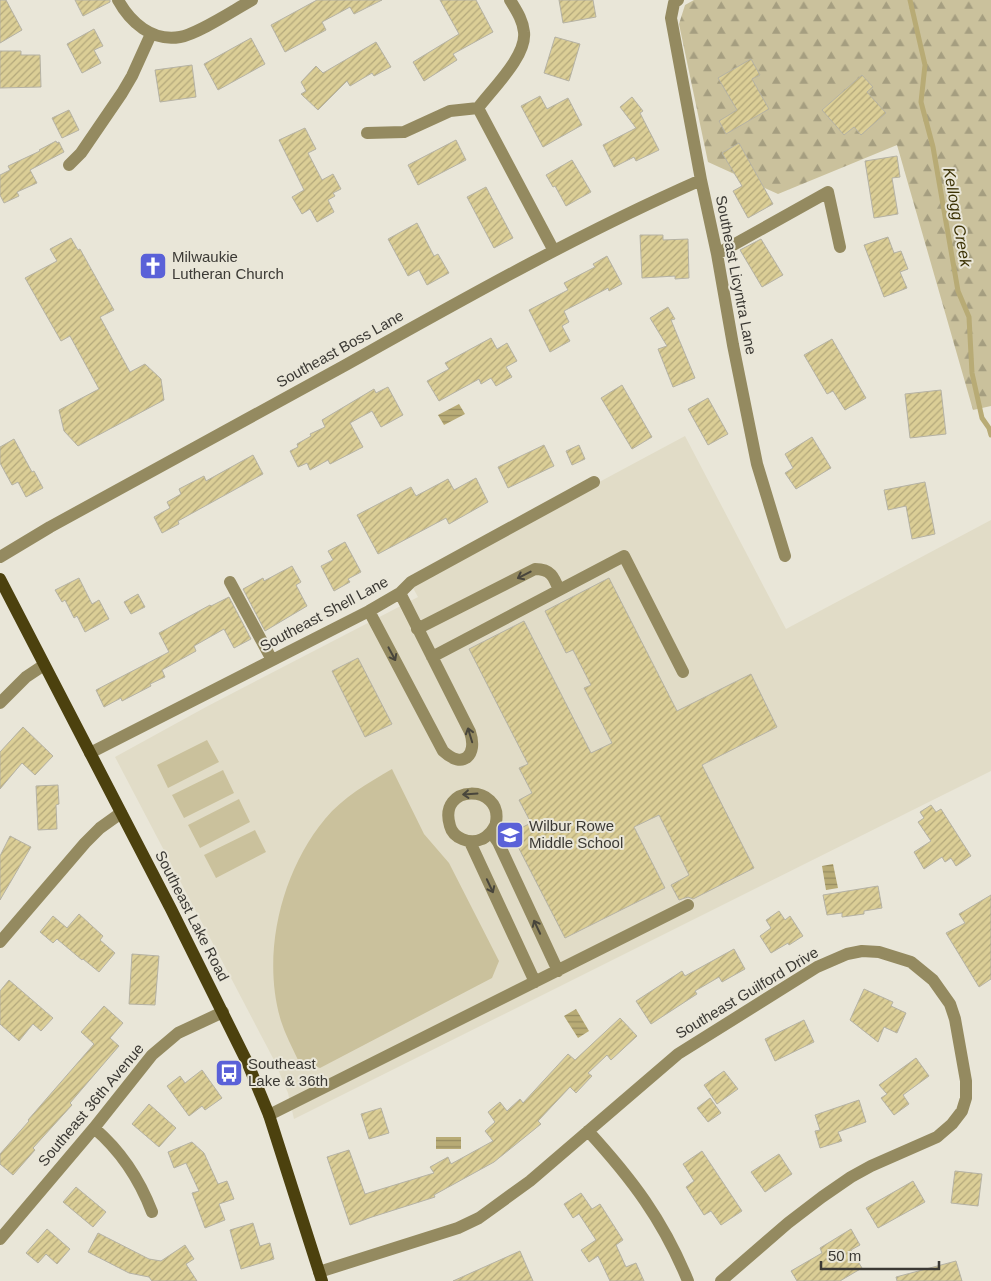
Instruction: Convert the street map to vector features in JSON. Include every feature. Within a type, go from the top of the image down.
[{"type":"main road","name":"Southeast Lake Road","points":[[0,579],[248,1064],[269,1115],[320,1276]]},
{"type":"street","points":[[118,0],[130,19],[151,34],[166,38],[180,37],[195,31],[252,0]]},
{"type":"street","points":[[367,133],[404,132],[450,111],[478,108],[517,61],[523,48],[525,34],[522,20],[510,0]]},
{"type":"street","name":"Southeast Licyntra Lane","points":[[678,0],[674,3],[671,18],[701,180],[757,464],[785,556]]},
{"type":"street","points":[[69,165],[81,153],[122,93],[151,34]]},
{"type":"street","points":[[478,108],[554,251]]},
{"type":"street","name":"Southeast Boss Lane","points":[[0,557],[83,509],[554,251],[653,201],[701,180]]},
{"type":"street","points":[[717,254],[828,192],[840,247]]},
{"type":"street","name":"Southeast Shell Lane","points":[[90,753],[369,610],[400,593],[411,582],[594,482]]},
{"type":"street","points":[[432,657],[624,556],[683,672]]},
{"type":"street","points":[[417,628],[535,569],[543,569],[552,575],[559,590]]},
{"type":"street","points":[[230,582],[272,660]]},
{"type":"street","points":[[369,610],[443,751],[450,758],[464,759],[470,754],[473,747],[473,739],[400,593]]},
{"type":"street","points":[[0,703],[26,677],[44,665]]},
{"type":"street","points":[[474,792],[487,797],[495,808],[496,822],[491,832],[481,840],[470,842],[459,838],[450,828],[448,814],[452,803],[461,795],[474,792]]},
{"type":"street","points":[[0,942],[85,843],[100,828],[121,813]]},
{"type":"street","points":[[491,832],[498,842],[558,971]]},
{"type":"street","points":[[470,842],[535,982]]},
{"type":"street","points":[[269,1115],[688,905]]},
{"type":"street","name":"Southeast Guilford Drive","points":[[320,1276],[458,1228],[479,1218],[530,1181],[678,1054],[818,967],[840,957],[862,951],[879,952],[911,962],[933,980],[947,999],[955,1019],[966,1081],[966,1098],[962,1111],[952,1124],[937,1137],[871,1166],[822,1197],[788,1223],[721,1281]]},
{"type":"street","name":"Southeast 36th Avenue","points":[[0,1240],[94,1128],[152,1055],[165,1043],[190,1026],[223,1012]]},
{"type":"street","points":[[94,1128],[111,1142],[126,1162],[144,1190],[152,1212]]},
{"type":"street","points":[[588,1131],[618,1164],[656,1216],[678,1256],[688,1281]]},
{"type":"shaded area","points":[[459,404],[465,414],[444,425],[438,415]]},
{"type":"shaded area","name":"Wilbur Rowe Middle School","points":[[685,436],[786,629],[991,520],[991,771],[294,1119],[288,1093],[274,1060],[115,757],[206,707],[418,597],[412,586],[534,517]]},
{"type":"shaded area","points":[[833,864],[838,888],[826,890],[822,866]]},
{"type":"shaded area","points":[[576,1009],[589,1031],[578,1038],[564,1016]]},
{"type":"shaded area","points":[[436,1137],[461,1137],[461,1149],[436,1149]]},
{"type":"green space","points":[[694,0],[991,0],[991,406],[973,410],[897,145],[778,194],[708,162],[679,24],[685,5]]},
{"type":"green space","points":[[207,740],[219,762],[168,788],[157,765]]},
{"type":"green space","points":[[392,769],[424,834],[449,863],[499,961],[492,978],[320,1068],[298,1060],[281,1021],[275,996],[273,969],[279,915],[286,889],[297,864],[310,840],[325,819],[348,797]]},
{"type":"green space","points":[[223,770],[234,793],[184,818],[172,795]]},
{"type":"green space","points":[[239,799],[250,822],[200,848],[188,825]]},
{"type":"green space","points":[[255,830],[266,852],[216,878],[204,855]]},
{"type":"building","points":[[0,0],[6,0],[22,30],[0,43]]},
{"type":"building","points":[[75,0],[110,0],[110,2],[83,16]]},
{"type":"building","points":[[317,0],[382,0],[354,14],[350,7],[322,22],[326,30],[285,52],[271,25]]},
{"type":"building","points":[[440,0],[476,0],[493,32],[453,54],[457,60],[424,81],[413,62],[459,34]]},
{"type":"building","points":[[559,0],[593,0],[596,17],[563,23]]},
{"type":"building","points":[[94,29],[103,46],[94,50],[101,63],[82,73],[67,44]]},
{"type":"building","points":[[555,37],[580,44],[569,81],[544,73]]},
{"type":"building","points":[[251,38],[265,64],[218,90],[204,64]]},
{"type":"building","points":[[376,42],[391,67],[374,76],[372,73],[350,86],[347,81],[318,110],[301,94],[306,91],[301,82],[316,66],[323,73]]},
{"type":"building","points":[[0,51],[21,51],[21,55],[40,55],[41,87],[0,88]]},
{"type":"building","points":[[751,59],[760,75],[752,79],[769,109],[726,134],[719,121],[737,110],[718,78]]},
{"type":"building","points":[[192,65],[196,97],[160,102],[155,70]]},
{"type":"building","points":[[862,75],[873,87],[867,92],[886,113],[861,135],[854,127],[844,135],[822,110]]},
{"type":"building","points":[[540,96],[547,109],[568,98],[582,125],[543,147],[521,106]]},
{"type":"building","points":[[632,97],[643,111],[640,113],[659,150],[636,161],[634,157],[614,167],[603,145],[636,128],[620,107]]},
{"type":"building","points":[[69,110],[79,130],[62,138],[52,118]]},
{"type":"building","points":[[305,128],[316,149],[308,153],[322,180],[333,174],[341,189],[333,193],[335,196],[328,200],[334,212],[317,222],[310,209],[302,214],[292,197],[304,190],[279,140]]},
{"type":"building","points":[[456,140],[466,160],[418,185],[408,165]]},
{"type":"building","points":[[56,141],[57,143],[59,142],[64,152],[30,170],[37,183],[17,192],[19,196],[4,203],[0,195],[0,175],[10,170],[8,166]]},
{"type":"building","points":[[739,143],[773,204],[748,218],[733,191],[742,186],[722,153]]},
{"type":"building","points":[[897,156],[900,177],[892,178],[898,214],[874,218],[865,161]]},
{"type":"building","points":[[572,160],[591,192],[566,206],[555,186],[553,187],[546,175]]},
{"type":"building","points":[[486,187],[513,238],[494,248],[467,197]]},
{"type":"building","points":[[417,223],[434,256],[438,254],[449,273],[427,285],[419,270],[408,276],[388,239]]},
{"type":"building","points":[[640,235],[663,235],[663,240],[688,239],[689,278],[675,279],[675,276],[642,278]]},
{"type":"building","points":[[888,237],[894,253],[901,251],[908,269],[900,272],[907,288],[884,297],[864,245]]},
{"type":"building","points":[[71,238],[78,250],[80,249],[114,310],[100,317],[130,372],[145,364],[161,379],[164,400],[78,446],[64,431],[59,410],[99,389],[70,336],[61,341],[25,278],[57,261],[50,249]]},
{"type":"building","points":[[761,239],[783,275],[762,287],[740,250]]},
{"type":"building","points":[[607,256],[622,284],[609,291],[608,288],[564,311],[569,322],[562,326],[570,341],[550,352],[529,310],[568,290],[564,283],[595,267],[593,264]]},
{"type":"building","points":[[668,307],[675,319],[671,320],[695,378],[673,387],[658,349],[667,346],[650,318]]},
{"type":"building","points":[[491,338],[497,349],[507,343],[517,361],[506,367],[512,377],[496,386],[491,378],[481,384],[479,379],[439,401],[427,381],[449,369],[445,363]]},
{"type":"building","points":[[832,339],[866,398],[845,410],[833,391],[827,394],[804,355]]},
{"type":"building","points":[[622,385],[652,437],[632,449],[601,398]]},
{"type":"building","points":[[388,387],[403,415],[381,427],[372,411],[350,423],[363,447],[330,464],[328,460],[310,470],[307,463],[298,467],[290,451],[298,447],[297,444],[311,436],[310,434],[325,427],[322,420],[374,389],[376,393]]},
{"type":"building","points":[[941,390],[946,434],[910,438],[905,394]]},
{"type":"building","points":[[708,398],[728,434],[708,445],[688,409]]},
{"type":"building","points":[[812,437],[831,468],[796,489],[785,473],[793,468],[785,454]]},
{"type":"building","points":[[14,439],[43,488],[26,497],[18,482],[12,485],[0,463],[0,447]]},
{"type":"building","points":[[544,445],[554,466],[508,488],[498,467]]},
{"type":"building","points":[[579,445],[585,459],[572,465],[566,451]]},
{"type":"building","points":[[253,455],[263,474],[178,521],[179,524],[162,533],[154,517],[170,508],[167,502],[181,494],[179,489],[204,476],[206,481]]},
{"type":"building","points":[[476,478],[488,502],[449,524],[446,518],[378,554],[357,515],[411,487],[416,496],[448,479],[454,490]]},
{"type":"building","points":[[925,482],[935,534],[912,539],[906,506],[888,510],[884,490]]},
{"type":"building","points":[[345,542],[361,572],[348,579],[350,582],[334,591],[321,566],[333,560],[328,551]]},
{"type":"building","points":[[292,566],[301,582],[296,585],[307,606],[265,631],[243,589],[263,578],[264,581]]},
{"type":"building","points":[[79,578],[92,604],[99,600],[109,619],[85,632],[77,616],[74,618],[65,600],[62,602],[55,590]]},
{"type":"building","points":[[609,578],[677,711],[751,674],[777,727],[702,765],[754,868],[693,899],[688,897],[679,900],[671,885],[689,875],[659,815],[634,827],[665,888],[565,938],[511,833],[531,823],[519,800],[532,793],[519,768],[528,764],[469,649],[524,621],[591,753],[612,743],[584,688],[591,685],[573,650],[566,653],[545,611]]},
{"type":"building","points":[[138,594],[145,607],[131,614],[124,602]]},
{"type":"building","points":[[229,597],[251,639],[234,648],[224,629],[194,646],[196,651],[162,670],[165,677],[122,701],[121,698],[104,707],[96,690],[169,652],[159,633],[210,605]]},
{"type":"building","points":[[358,658],[392,724],[365,737],[332,671]]},
{"type":"building","points":[[23,727],[53,756],[35,775],[22,763],[0,789],[0,752]]},
{"type":"building","points":[[58,785],[59,804],[56,805],[57,829],[38,830],[36,786]]},
{"type":"building","points":[[931,805],[936,812],[941,809],[971,856],[956,866],[951,858],[945,862],[942,857],[924,869],[914,852],[931,841],[918,822],[924,818],[920,812]]},
{"type":"building","points":[[10,836],[31,847],[0,900],[0,856]]},
{"type":"building","points":[[878,886],[882,908],[864,911],[864,914],[842,917],[842,913],[827,915],[823,895]]},
{"type":"building","points":[[991,895],[991,979],[979,987],[946,933],[965,923],[959,914]]},
{"type":"building","points":[[779,911],[785,920],[790,916],[803,936],[771,953],[760,936],[771,928],[766,920]]},
{"type":"building","points":[[79,914],[103,936],[100,940],[115,953],[99,972],[57,939],[53,943],[40,932],[53,916],[67,928]]},
{"type":"building","points":[[734,949],[745,969],[722,982],[719,977],[695,991],[697,994],[651,1024],[636,1001],[682,971],[685,976]]},
{"type":"building","points":[[132,954],[159,956],[155,1005],[129,1004]]},
{"type":"building","points":[[9,980],[53,1018],[41,1031],[33,1024],[19,1041],[0,1024],[0,991]]},
{"type":"building","points":[[864,989],[893,1002],[891,1006],[906,1013],[897,1033],[884,1027],[878,1042],[850,1020]]},
{"type":"building","points":[[104,1006],[123,1023],[110,1038],[119,1046],[70,1103],[72,1105],[33,1148],[35,1150],[13,1175],[0,1164],[0,1154],[94,1044],[81,1032]]},
{"type":"building","points":[[620,1018],[637,1036],[611,1060],[607,1055],[588,1073],[592,1076],[576,1093],[570,1087],[538,1121],[541,1124],[494,1162],[434,1195],[435,1197],[350,1225],[327,1157],[349,1150],[365,1194],[434,1173],[430,1167],[448,1157],[451,1164],[493,1141],[485,1131],[495,1122],[488,1112],[500,1102],[507,1111],[520,1099],[523,1103],[568,1054],[575,1060]]},
{"type":"building","points":[[804,1020],[814,1042],[775,1061],[765,1039]]},
{"type":"building","points":[[916,1058],[929,1076],[903,1095],[909,1104],[894,1115],[881,1098],[887,1094],[879,1085]]},
{"type":"building","points":[[202,1070],[222,1098],[205,1110],[202,1106],[189,1116],[167,1086],[180,1076],[185,1083]]},
{"type":"building","points":[[724,1071],[738,1089],[717,1104],[704,1085]]},
{"type":"building","points":[[710,1098],[721,1113],[708,1122],[697,1108]]},
{"type":"building","points":[[859,1100],[866,1122],[838,1132],[842,1141],[820,1148],[815,1131],[820,1130],[815,1115]]},
{"type":"building","points":[[149,1104],[176,1128],[159,1147],[132,1124]]},
{"type":"building","points":[[381,1108],[389,1133],[369,1139],[361,1114]]},
{"type":"building","points":[[192,1142],[204,1153],[218,1184],[227,1181],[234,1199],[219,1204],[225,1220],[205,1228],[192,1193],[199,1191],[186,1163],[174,1168],[168,1152]]},
{"type":"building","points":[[702,1151],[742,1211],[721,1225],[711,1211],[704,1215],[686,1187],[694,1181],[683,1164]]},
{"type":"building","points":[[779,1154],[792,1174],[765,1192],[751,1172]]},
{"type":"building","points":[[955,1171],[982,1174],[978,1206],[951,1203]]},
{"type":"building","points":[[913,1181],[925,1202],[878,1228],[866,1208]]},
{"type":"building","points":[[76,1187],[106,1212],[93,1227],[63,1202]]},
{"type":"building","points":[[581,1193],[592,1209],[600,1204],[623,1240],[616,1245],[626,1267],[636,1263],[644,1281],[610,1281],[598,1256],[589,1262],[581,1250],[596,1240],[579,1214],[573,1218],[564,1204]]},
{"type":"building","points":[[253,1223],[260,1246],[270,1243],[274,1259],[241,1269],[230,1230]]},
{"type":"building","points":[[47,1229],[70,1249],[57,1264],[46,1254],[38,1263],[26,1253]]},
{"type":"building","points":[[851,1229],[860,1245],[851,1250],[862,1268],[840,1281],[797,1281],[791,1271],[822,1253],[820,1248]]},
{"type":"building","points":[[98,1233],[149,1259],[161,1261],[185,1245],[194,1259],[186,1264],[197,1281],[152,1281],[149,1277],[129,1273],[88,1252]]},
{"type":"building","points":[[520,1251],[533,1281],[453,1281]]},
{"type":"building","points":[[956,1261],[962,1281],[897,1281],[896,1277]]},
{"type":"waterway","name":"Kellogg Creek","points":[[910,0],[925,65],[921,102],[933,147],[958,291],[969,317],[972,373],[982,418],[989,428],[991,435]]},
{"type":"place","name":"Milwaukie Lutheran Church","points":[[153,266]]},
{"type":"place","name":"Wilbur Rowe Middle School","points":[[510,835]]},
{"type":"place","name":"Southeast Lake & 36th","points":[[229,1073]]}]
